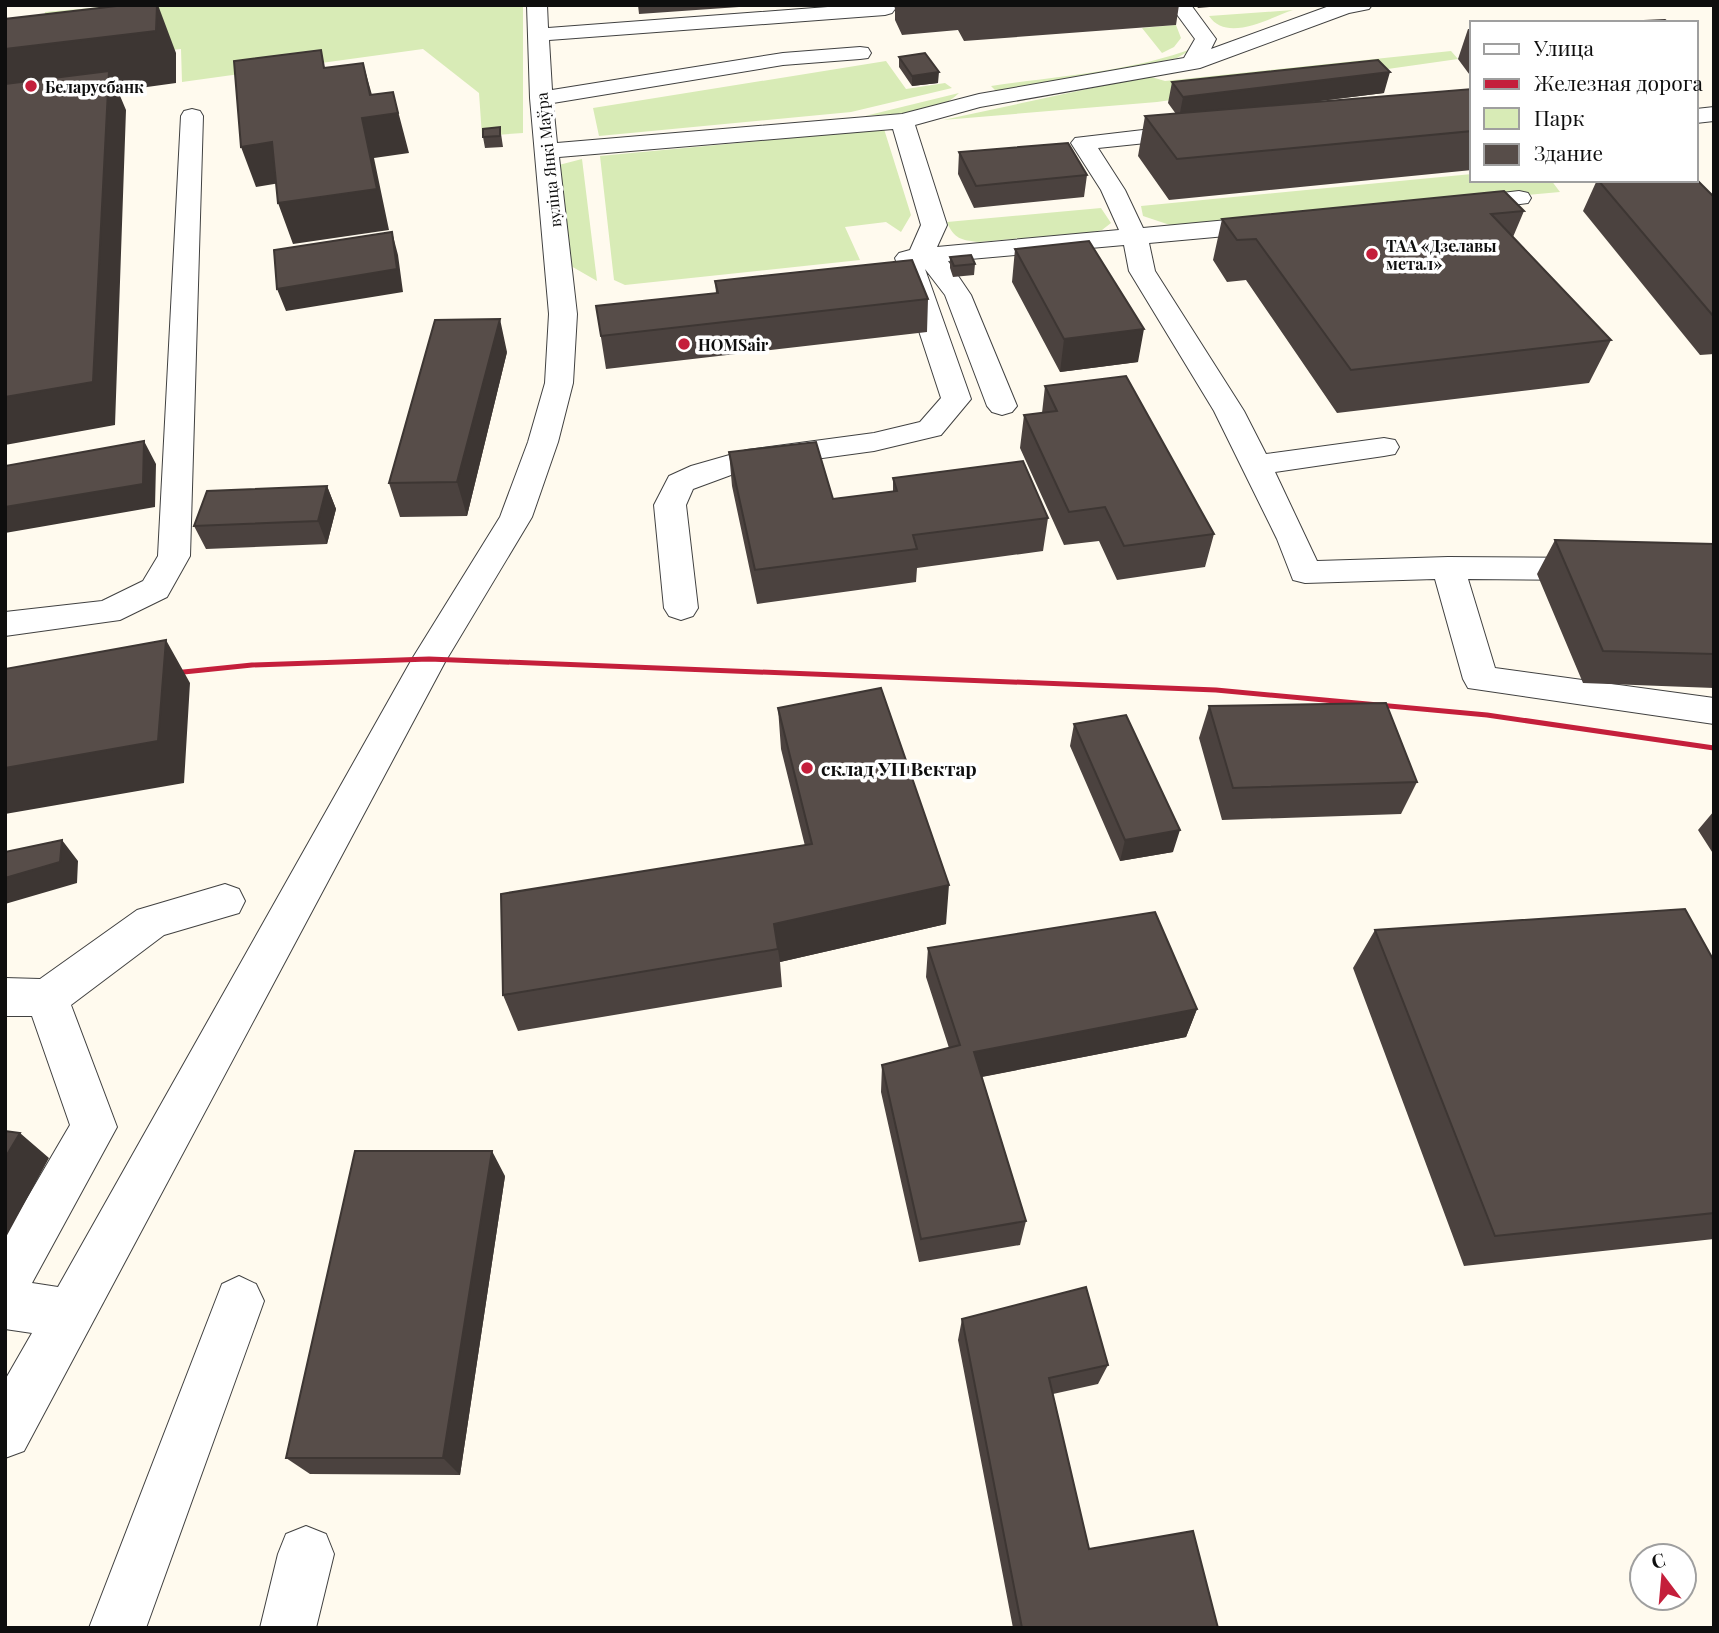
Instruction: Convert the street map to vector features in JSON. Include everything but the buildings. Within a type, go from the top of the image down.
[{"type":"street","name":"вуліца Янкі Маўра","points":[[5,1432],[429,659],[516,517],[543,442],[574,313],[547,150],[541,98],[537,5]]},
{"type":"street","points":[[539,35],[886,9],[884,5]]},
{"type":"street","points":[[1180,5],[1206,39],[1192,63]]},
{"type":"street","points":[[547,150],[591,149],[902,121],[979,101],[1192,63],[1346,7],[1362,5]]},
{"type":"street","points":[[576,32],[606,10]]},
{"type":"street","points":[[541,98],[783,59],[860,53]]},
{"type":"street","points":[[5,624],[108,612],[155,589],[174,556],[192,116]]},
{"type":"street","points":[[902,121],[934,225],[905,260]]},
{"type":"street","points":[[1056,145],[1217,129]]},
{"type":"street","points":[[1083,143],[1112,190],[1135,238],[1142,271],[1229,411],[1293,539],[1305,572],[1448,568],[1630,569]]},
{"type":"street","points":[[1437,207],[1520,198]]},
{"type":"street","points":[[905,260],[1300,221]]},
{"type":"street","points":[[905,260],[938,266],[958,295],[1002,406]]},
{"type":"street","points":[[681,608],[670,505],[680,483],[702,473],[747,460],[874,442],[930,429],[956,398],[905,260]]},
{"type":"street","points":[[1256,465],[1384,447]]},
{"type":"street","points":[[1448,568],[1481,679],[1714,711]]},
{"type":"street","points":[[5,1283],[94,1127],[26,998],[151,922],[225,901]]},
{"type":"street","points":[[117,1628],[239,1301]]},
{"type":"street","points":[[5,1304],[70,1314]]},
{"type":"street","points":[[288,1628],[306,1554]]},
{"type":"green space","points":[[124,5],[523,5],[523,133],[482,136],[479,93],[423,49],[182,82],[181,49],[39,64],[45,12]]},
{"type":"green space","points":[[1293,10],[1261,23],[1237,28],[1226,28],[1209,16]]},
{"type":"green space","points":[[1176,25],[1181,38],[1174,47],[1162,53],[1142,28]]},
{"type":"green space","points":[[1194,48],[1177,58],[1006,93],[997,92],[991,86],[1119,68]]},
{"type":"green space","points":[[1451,51],[1458,59],[1157,102],[943,120],[1148,76],[1165,81]]},
{"type":"green space","points":[[886,61],[906,89],[945,83],[952,88],[851,112],[599,136],[593,108]]},
{"type":"green space","points":[[959,93],[927,110],[865,116]]},
{"type":"green space","points":[[884,129],[911,215],[901,232],[886,222],[845,227],[860,260],[625,285],[614,280],[600,156]]},
{"type":"green space","points":[[582,159],[597,281],[564,262],[555,166]]},
{"type":"green space","points":[[1470,174],[1470,182],[1552,182],[1560,192],[1176,227],[1143,216],[1141,206]]},
{"type":"green space","points":[[1101,208],[1111,223],[1102,230],[1093,232],[979,242],[959,238],[947,222]]},
{"type":"railway","points":[[164,674],[252,665],[429,659],[1216,690],[1487,715],[1714,748]]},
{"type":"place","name":"Беларусбанк","points":[[31,86]]},
{"type":"place","name":"ТАА «Дзелавы метал»","points":[[1372,254]]},
{"type":"place","name":"HOMSair","points":[[684,344]]},
{"type":"place","name":"склад УП Вектар","points":[[807,768]]}]
